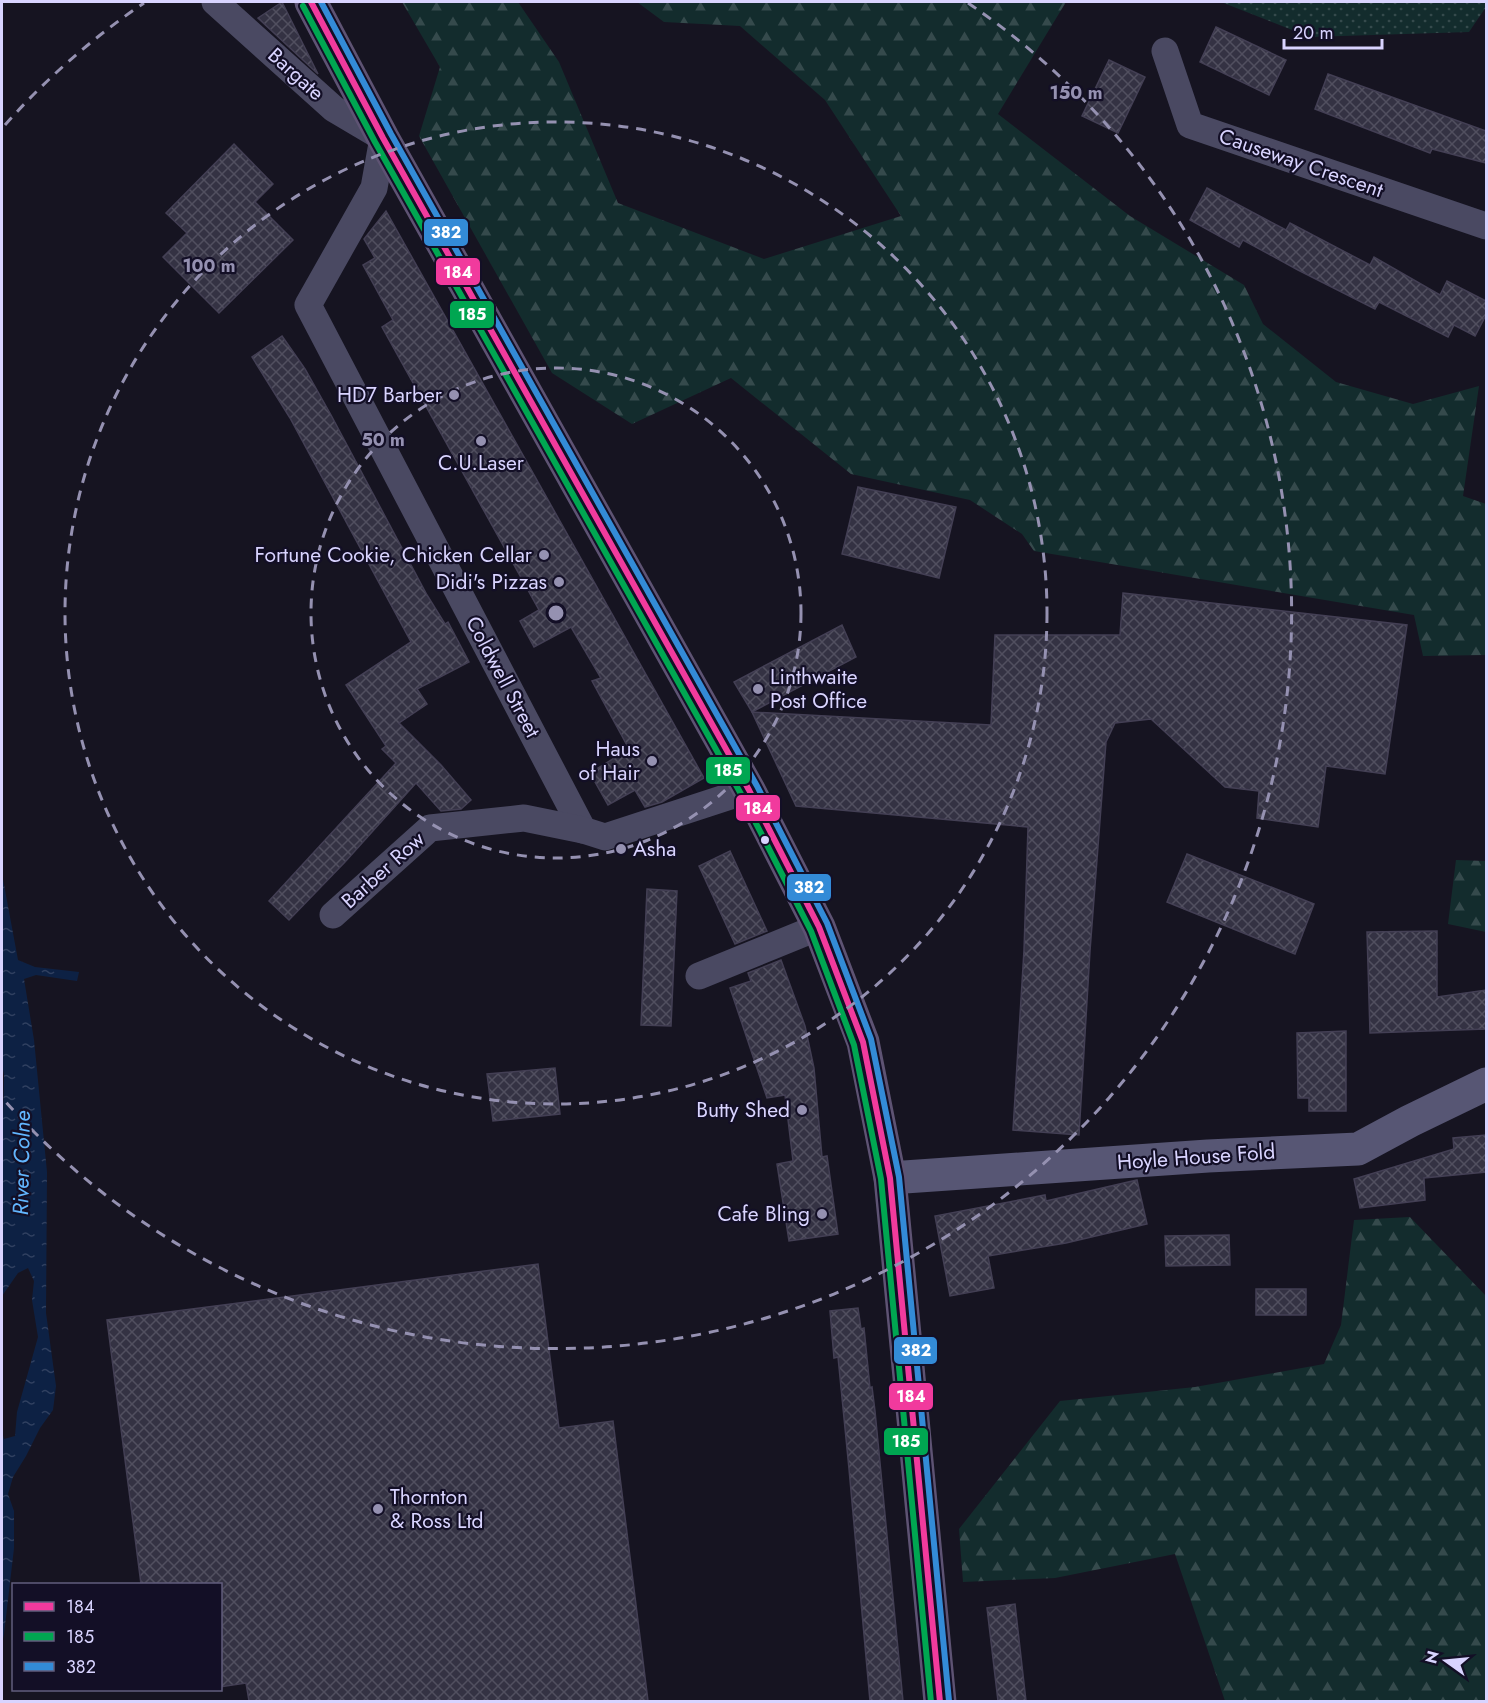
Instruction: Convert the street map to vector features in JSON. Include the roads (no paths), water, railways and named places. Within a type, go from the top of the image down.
[{"type":"main road","points":[[311,2],[383,138],[749,790],[819,927],[863,1042],[890,1178],[940,1701]]},
{"type":"street","name":"Bargate","points":[[215,2],[334,109],[383,138]]},
{"type":"street","name":"Causeway Crescent","points":[[1165,51],[1190,125],[1486,226]]},
{"type":"street","name":"Coldwell Street","points":[[383,138],[374,188],[308,305],[583,830]]},
{"type":"street","name":"Barber Row","points":[[333,915],[430,828],[524,818],[605,837],[749,790]]},
{"type":"street","points":[[699,975],[819,927]]},
{"type":"street","name":"Hoyle House Fold","points":[[890,1178],[1208,1156],[1358,1149],[1486,1084]]},
{"type":"water","name":"River Colne","points":[[2,874],[18,960],[35,967],[79,972],[77,981],[36,975],[24,979],[34,1040],[47,1172],[46,1313],[56,1386],[53,1410],[40,1428],[13,1477],[8,1494],[14,1511],[14,1548],[2,1644],[2,1432],[4,1439],[15,1436],[17,1412],[38,1337],[32,1300],[34,1281],[28,1268],[18,1273],[2,1296],[4,1075],[2,1064]]},
{"type":"place","name":"HD7 Barber","points":[[454,395]]},
{"type":"place","name":"C.U.Laser","points":[[481,441]]},
{"type":"place","name":"Fortune Cookie, Chicken Cellar","points":[[544,555]]},
{"type":"place","name":"Didi's Pizzas","points":[[559,582]]},
{"type":"place","name":"Linthwaite Post Office","points":[[758,689]]},
{"type":"place","name":"Haus of Hair","points":[[652,761]]},
{"type":"place","name":"Asha","points":[[621,849]]},
{"type":"place","name":"Butty Shed","points":[[802,1110]]},
{"type":"place","name":"Cafe Bling","points":[[822,1214]]},
{"type":"place","name":"Thornton & Ross Ltd","points":[[378,1509]]}]
